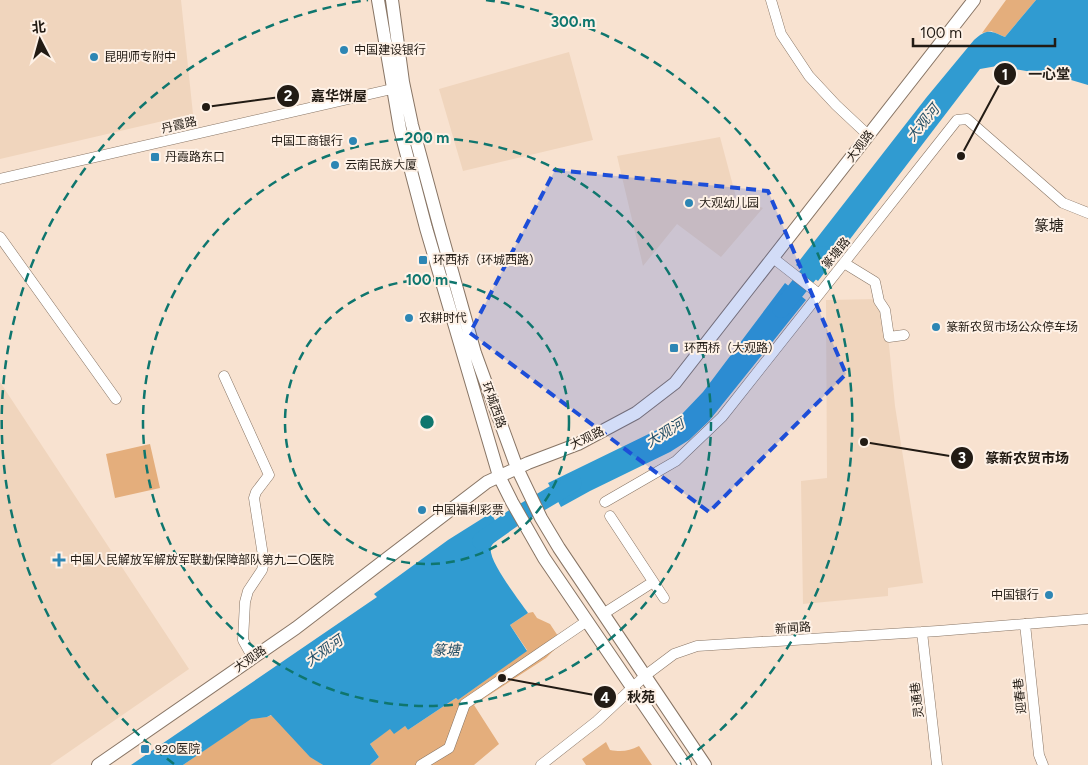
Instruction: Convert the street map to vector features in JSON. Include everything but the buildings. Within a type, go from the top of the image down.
[{"type":"main road","name":"环城西路","points":[[378,0],[400,129],[426,228],[500,476],[512,502],[544,558],[685,765]]},
{"type":"main road","name":"环城西路","points":[[392,0],[403,82],[436,216],[475,353],[516,468],[528,494],[559,548],[705,765]]},
{"type":"main road","name":"大观路","points":[[98,765],[296,628],[472,492],[516,468],[578,444],[636,413],[675,383],[974,0]]},
{"type":"street","points":[[771,0],[781,34],[809,76],[868,135]]},
{"type":"street","name":"丹霞路","points":[[0,179],[392,89]]},
{"type":"street","name":"篆塘路","points":[[605,502],[676,461],[722,417],[957,120],[967,119],[1063,203],[1088,213]]},
{"type":"street","points":[[0,237],[116,399]]},
{"type":"street","points":[[773,258],[819,294]]},
{"type":"street","points":[[844,263],[875,282],[879,302],[885,310],[889,337],[904,335]]},
{"type":"street","points":[[224,376],[269,476],[256,492],[254,498],[264,562],[262,570],[248,591],[245,602],[243,640],[253,658]]},
{"type":"street","points":[[610,516],[664,598]]},
{"type":"street","points":[[604,614],[653,582]]},
{"type":"street","name":"新闻路","points":[[541,765],[596,721],[646,675],[674,654],[697,646],[922,632],[1088,618]]},
{"type":"street","points":[[421,765],[449,748],[465,704],[587,621]]},
{"type":"street","name":"迎春巷","points":[[1025,624],[1038,755],[1043,765]]},
{"type":"street","name":"灵通巷","points":[[922,632],[937,765]]},
{"type":"highlighted area","points":[[555,170],[768,191],[846,374],[709,512],[470,333]]},
{"type":"shaded area","name":"昆明师专附中","points":[[0,0],[181,0],[193,114],[0,159]]},
{"type":"shaded area","points":[[1006,0],[1036,0],[1005,37],[991,31],[982,33]]},
{"type":"shaded area","points":[[569,52],[593,140],[463,171],[439,89]]},
{"type":"shaded area","name":"大观幼儿园","points":[[720,137],[736,197],[763,208],[721,257],[677,224],[643,266],[617,156]]},
{"type":"shaded area","points":[[877,299],[889,345],[895,406],[923,583],[888,588],[888,596],[803,604],[801,481],[827,478],[826,300]]},
{"type":"shaded area","name":"中国人民解放军解放军联勤保障部队第九二〇医院","points":[[0,382],[189,669],[50,765],[0,765]]},
{"type":"shaded area","points":[[150,444],[160,488],[115,498],[106,454]]},
{"type":"shaded area","points":[[533,612],[537,618],[550,624],[562,642],[546,658],[474,705],[499,744],[474,765],[370,765],[379,757],[370,744],[390,728],[405,726],[408,730],[456,698],[458,700],[527,650],[510,625],[528,613]]},
{"type":"shaded area","points":[[272,715],[310,756],[323,765],[183,765],[251,718]]},
{"type":"shaded area","points":[[606,742],[610,750],[614,751],[625,751],[639,746],[652,765],[586,765],[582,759]]},
{"type":"water","points":[[1036,0],[1088,0],[1088,85],[1061,77],[997,66],[980,69],[818,281],[796,265],[926,98],[974,40],[986,32],[996,33],[1005,37]]},
{"type":"water","points":[[785,283],[806,300],[709,421],[689,440],[670,452],[561,507],[548,483],[661,428],[682,414],[703,392]]},
{"type":"water","name":"篆塘","points":[[491,513],[503,535],[491,547],[491,553],[505,580],[528,613],[510,625],[527,651],[458,700],[456,698],[408,730],[405,726],[394,734],[390,729],[370,744],[379,757],[370,765],[323,765],[310,757],[271,715],[251,719],[183,765],[131,765],[377,597],[374,594],[448,540]]},
{"type":"waterway","name":"大观河","points":[[781,309],[824,255]]},
{"type":"waterway","name":"大观河","points":[[481,541],[512,519],[573,483]]},
{"type":"place","name":"中国建设银行","points":[[344,50]]},
{"type":"place","name":"昆明师专附中","points":[[94,57]]},
{"type":"place","name":"嘉华饼屋","points":[[206,107]]},
{"type":"place","name":"中国工商银行","points":[[353,141]]},
{"type":"place","name":"一心堂","points":[[961,156]]},
{"type":"place","name":"丹霞路东口","points":[[155,157]]},
{"type":"place","name":"云南民族大厦","points":[[335,165]]},
{"type":"place","name":"大观幼儿园","points":[[689,203]]},
{"type":"place","name":"环西桥（环城西路）","points":[[423,260]]},
{"type":"place","name":"农耕时代","points":[[409,318]]},
{"type":"place","name":"篆新农贸市场公众停车场","points":[[936,327]]},
{"type":"place","name":"环西桥（大观路）","points":[[674,348]]},
{"type":"place","name":"篆新农贸市场","points":[[864,442]]},
{"type":"place","name":"中国福利彩票","points":[[422,510]]},
{"type":"place","name":"中国人民解放军解放军联勤保障部队第九二〇医院","points":[[59,560]]},
{"type":"place","name":"中国银行","points":[[1049,595]]},
{"type":"place","name":"秋苑","points":[[502,678]]},
{"type":"place","name":"920医院","points":[[145,749]]},
{"type":"district","name":"篆塘","points":[[1049,226]]}]
